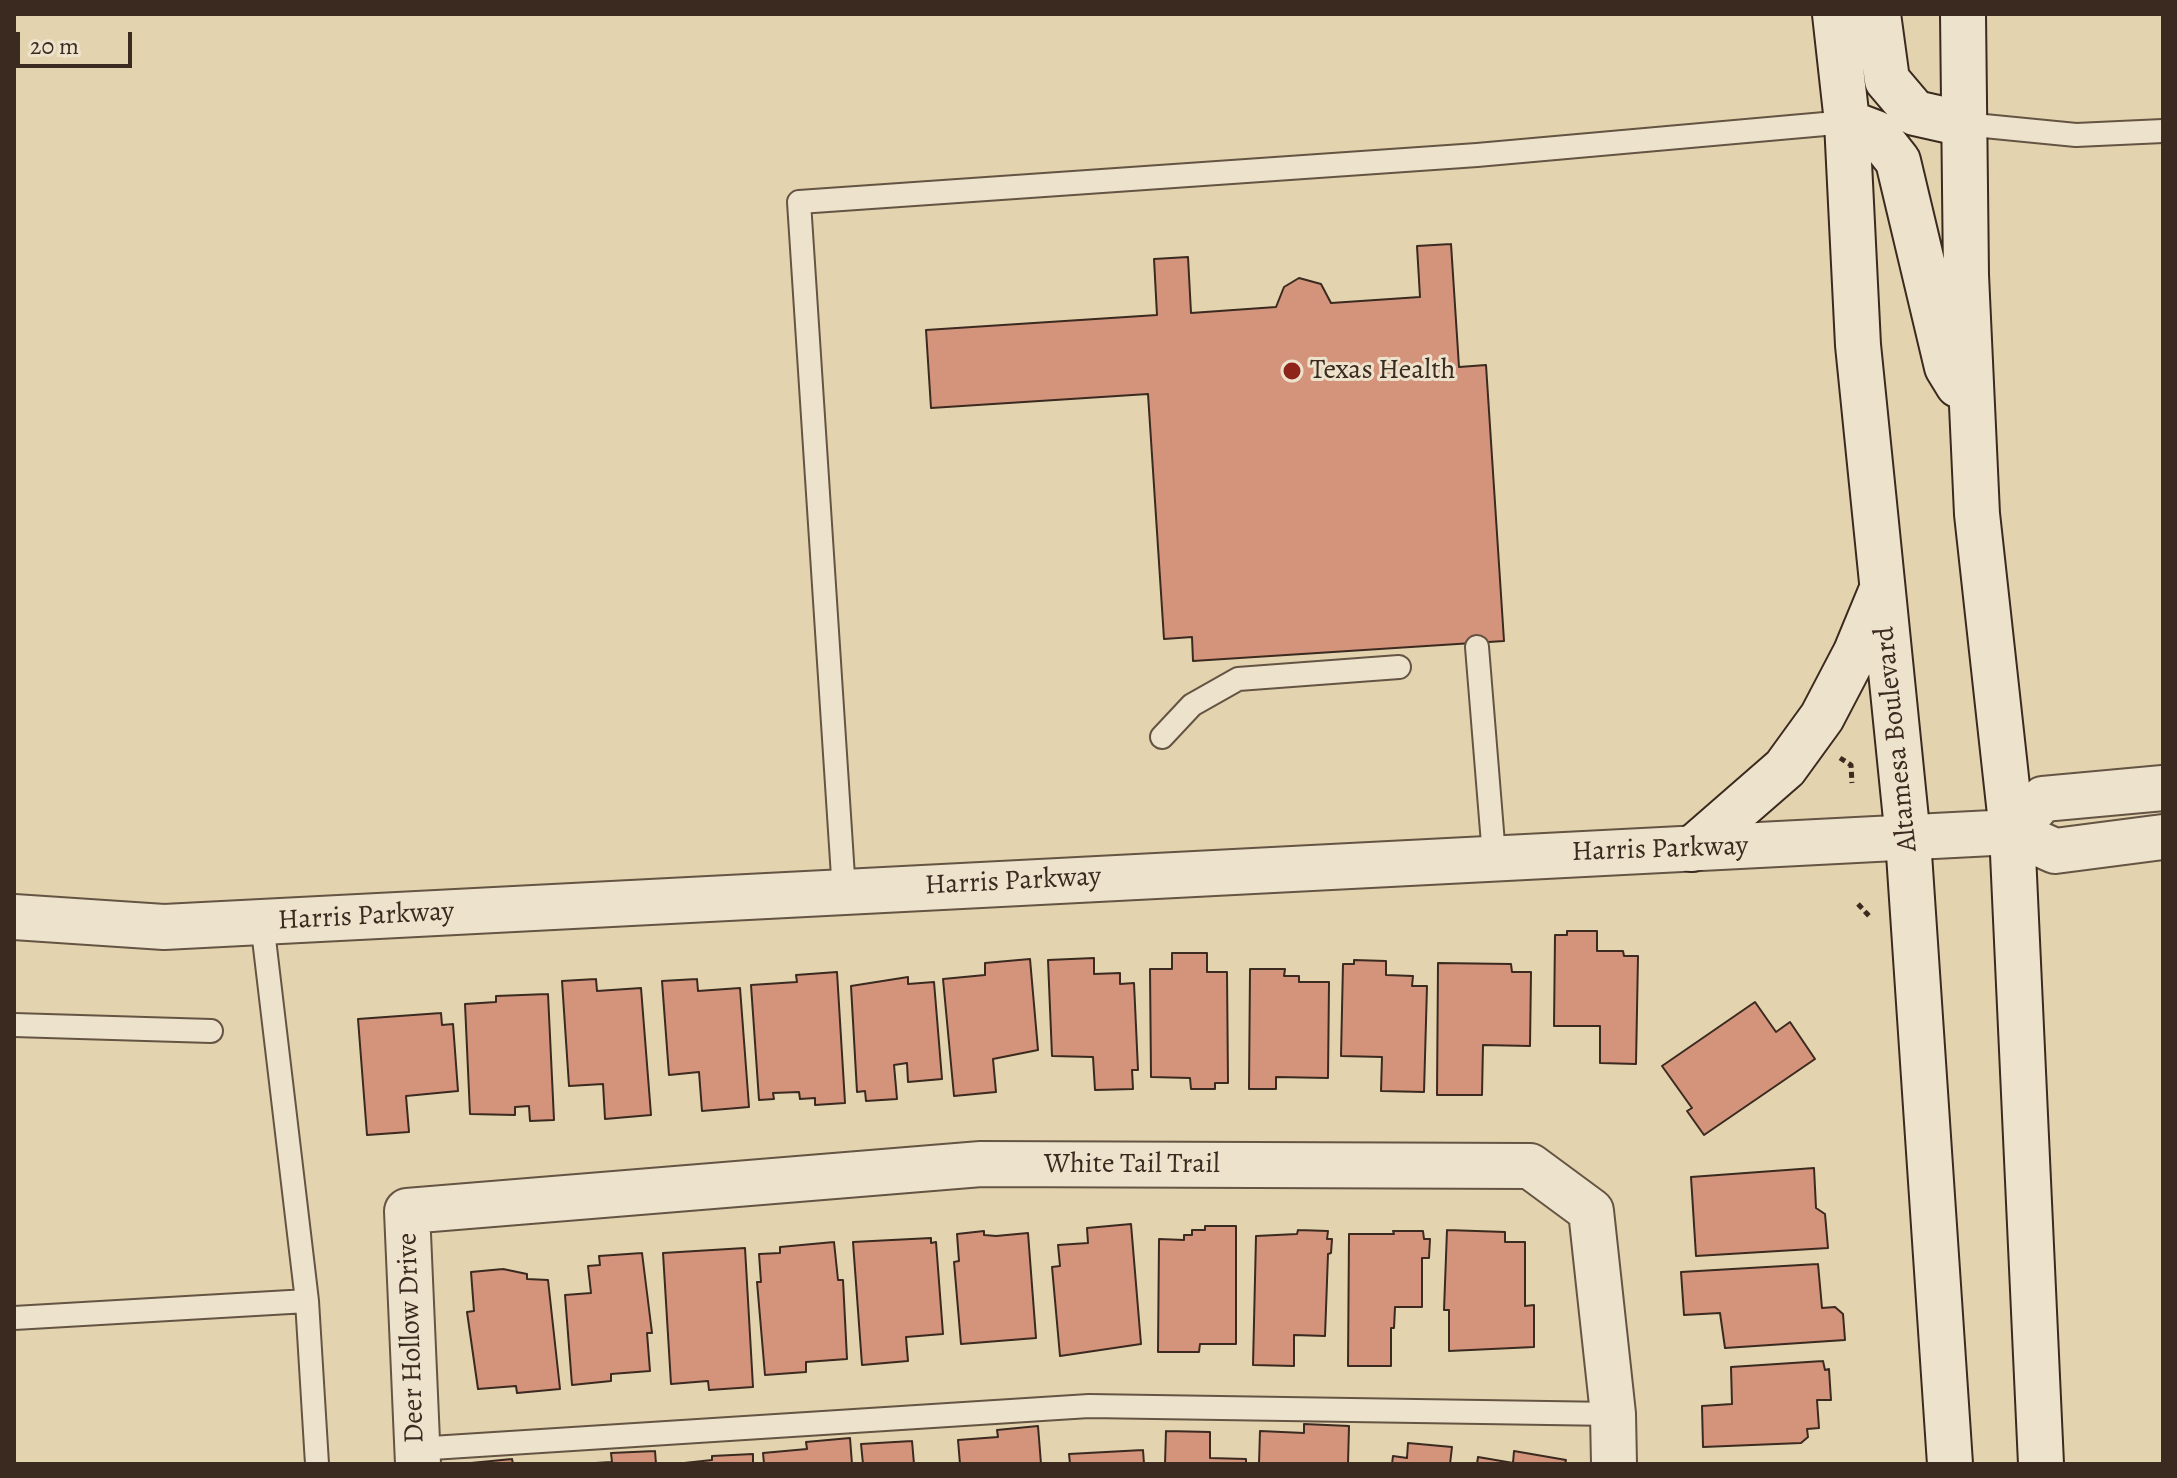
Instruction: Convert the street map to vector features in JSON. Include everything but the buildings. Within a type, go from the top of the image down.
[{"type":"street","name":"Altamesa Boulevard","points":[[1835,14],[1847,122],[1858,345],[1908,839],[1950,1464]]},
{"type":"street","points":[[1878,14],[1887,80],[1915,113],[1964,124]]},
{"type":"street","points":[[1963,14],[1977,514],[2012,832],[2041,1464]]},
{"type":"street","points":[[1847,122],[1876,133],[1898,161],[1947,367],[1972,408]]},
{"type":"street","points":[[1692,849],[1793,758],[1822,717],[1856,652],[1882,589]]},
{"type":"street","points":[[2012,832],[2043,799],[2163,788]]},
{"type":"street","name":"Harris Parkway","points":[[14,917],[164,927],[1494,856],[2012,832],[2055,851],[2163,837]]},
{"type":"street","name":"White Tail Trail","points":[[407,1211],[981,1164],[1530,1166],[1591,1211],[1613,1414],[1614,1464]]},
{"type":"street","name":"Deer Hollow Drive","points":[[407,1211],[417,1456]]},
{"type":"lane","points":[[844,892],[799,202],[1462,156],[1847,122]]},
{"type":"lane","points":[[1964,124],[2076,135],[2163,131]]},
{"type":"lane","points":[[1477,647],[1494,856]]},
{"type":"lane","points":[[1162,737],[1192,705],[1238,679],[1399,667]]},
{"type":"lane","points":[[262,922],[307,1301],[317,1464]]},
{"type":"lane","points":[[14,1025],[211,1031]]},
{"type":"lane","points":[[14,1318],[307,1301]]},
{"type":"lane","points":[[417,1456],[1089,1406],[1613,1414]]},
{"type":"path","points":[[1827,751],[1851,765],[1852,783]]},
{"type":"place","name":"Texas Health","points":[[1292,371]]}]
